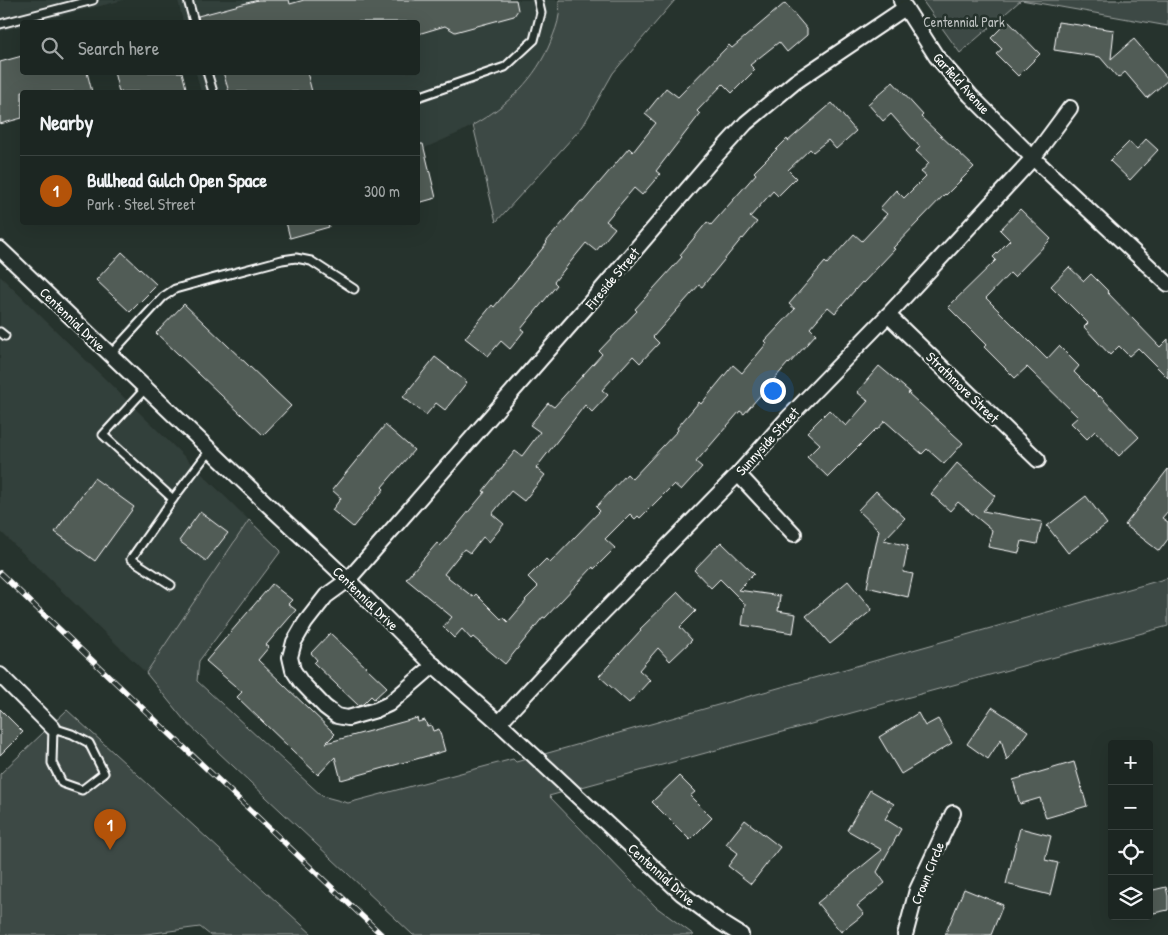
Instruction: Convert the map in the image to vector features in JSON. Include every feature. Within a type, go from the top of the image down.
[{"type":"street","name":"Garfield Avenue","points":[[903,4],[936,56],[970,95],[1033,158],[1168,284]]},
{"type":"street","name":"Fireside Street","points":[[348,580],[746,123],[795,82],[903,4]]},
{"type":"street","points":[[1033,158],[1070,108]]},
{"type":"street","name":"Sunnyside Street","points":[[499,723],[574,642],[738,474],[788,418],[888,315],[1033,158]]},
{"type":"street","name":"Centennial Drive","points":[[0,249],[348,580],[434,665],[681,893],[741,935]]},
{"type":"street","name":"Strathmore Street","points":[[888,315],[1038,460]]},
{"type":"street","points":[[738,474],[794,534]]},
{"type":"street","points":[[348,580],[326,596],[305,622],[294,642],[290,657],[293,670],[301,682],[325,707],[337,716],[348,718],[376,710],[389,704],[434,665]]},
{"type":"street","points":[[0,675],[53,728]]},
{"type":"street","name":"Crown Circle","points":[[905,935],[917,890],[952,814]]},
{"type":"lane","points":[[0,24],[93,0]]},
{"type":"lane","points":[[188,0],[193,20]]},
{"type":"lane","points":[[420,96],[505,67],[534,40],[541,13],[538,0]]},
{"type":"lane","points":[[208,75],[212,90]]},
{"type":"lane","points":[[110,355],[163,297],[175,289],[229,274],[296,258],[311,261],[354,289]]},
{"type":"lane","points":[[146,388],[103,435],[173,499]]},
{"type":"lane","points":[[171,585],[131,559],[210,450]]},
{"type":"lane","points":[[53,728],[72,734],[89,743],[104,773],[82,790],[62,782],[52,763],[53,728]]},
{"type":"shaded area","points":[[0,0],[124,0],[43,20],[20,20],[20,26],[0,31]]},
{"type":"shaded area","points":[[178,0],[559,0],[560,14],[547,51],[538,68],[508,101],[488,117],[461,132],[420,150],[420,90],[200,90],[197,75],[420,75],[420,20],[183,20]]},
{"type":"shaded area","points":[[0,276],[249,520],[146,673],[0,531]]},
{"type":"green space","points":[[559,0],[675,0],[613,73],[583,126],[496,222],[473,125],[509,100],[529,79],[545,55],[551,41],[557,25]]},
{"type":"green space","name":"Centennial Park","points":[[922,0],[1021,0],[960,53]]},
{"type":"green space","points":[[1021,0],[1168,0],[1168,26]]},
{"type":"green space","points":[[249,520],[281,551],[199,661],[197,681],[322,796],[348,803],[513,759],[516,762],[1168,578],[1168,626],[549,796],[656,907],[694,935],[413,935],[184,720],[146,673]]},
{"type":"green space","points":[[67,710],[313,935],[210,935],[200,927],[139,935],[0,935],[0,774]]},
{"type":"building","points":[[258,0],[289,0],[290,4],[304,0],[516,0],[518,10],[514,16],[455,32],[445,26],[420,33],[420,20],[199,20],[198,16]]},
{"type":"building","points":[[785,3],[807,29],[807,35],[787,52],[779,42],[750,65],[755,70],[732,93],[723,84],[697,111],[700,114],[656,171],[660,174],[642,195],[634,188],[606,221],[615,228],[596,251],[586,243],[554,282],[557,285],[521,329],[524,331],[510,349],[501,341],[488,356],[465,338],[492,305],[494,307],[581,201],[583,202],[629,148],[633,152],[656,123],[645,114],[666,88],[678,97],[729,45],[732,48]]},
{"type":"building","points":[[1008,21],[1040,54],[1018,76],[996,54],[1002,49],[991,38]]},
{"type":"building","points":[[1058,22],[1114,30],[1111,59],[1134,39],[1168,80],[1147,98],[1125,72],[1118,78],[1100,57],[1054,50]]},
{"type":"building","points":[[20,57],[20,75],[88,75],[92,90],[20,90],[20,119],[0,124],[0,62]]},
{"type":"building","points":[[115,75],[183,75],[186,90],[118,90]]},
{"type":"building","points":[[224,75],[308,75],[312,90],[228,90]]},
{"type":"building","points":[[893,82],[923,115],[921,117],[974,167],[893,248],[895,249],[862,282],[835,313],[828,307],[810,328],[816,334],[744,414],[740,411],[696,462],[702,467],[681,490],[674,484],[640,518],[638,516],[635,519],[630,514],[605,539],[615,548],[594,569],[593,567],[545,618],[543,617],[505,664],[473,637],[471,639],[462,629],[454,638],[443,627],[452,617],[406,579],[437,543],[440,546],[485,492],[483,491],[515,451],[522,456],[540,432],[530,425],[548,403],[554,407],[602,354],[599,351],[637,311],[635,309],[682,257],[680,255],[707,222],[711,225],[756,174],[754,172],[787,139],[788,141],[832,103],[856,131],[836,149],[828,140],[813,152],[810,149],[788,170],[796,178],[778,196],[773,191],[750,217],[757,222],[702,287],[699,285],[653,337],[659,343],[640,363],[633,356],[602,390],[608,395],[592,412],[585,405],[536,468],[545,475],[524,501],[511,491],[492,514],[504,524],[489,542],[483,537],[470,553],[464,549],[444,574],[473,597],[476,594],[501,619],[503,617],[508,622],[538,587],[528,577],[546,559],[550,563],[600,511],[596,507],[627,474],[632,479],[678,430],[677,428],[699,402],[701,404],[733,365],[742,373],[767,343],[765,341],[795,309],[789,304],[825,262],[827,264],[854,234],[862,241],[887,214],[880,208],[896,190],[904,198],[926,176],[921,172],[929,163],[916,151],[920,147],[891,114],[883,121],[868,104]]},
{"type":"building","points":[[1146,139],[1158,150],[1130,180],[1110,161],[1129,142],[1137,149]]},
{"type":"building","points":[[420,144],[423,144],[436,198],[420,202]]},
{"type":"building","points":[[1020,209],[1051,239],[1014,277],[1010,273],[986,298],[1047,359],[1059,346],[1079,366],[1074,372],[1139,437],[1119,456],[1095,431],[1087,439],[1071,423],[1078,417],[1027,367],[1015,378],[984,347],[986,345],[948,307],[996,260],[993,257],[1010,240],[1000,230]]},
{"type":"building","points":[[287,225],[329,225],[329,227],[290,238]]},
{"type":"building","points":[[122,252],[157,285],[130,312],[96,280]]},
{"type":"building","points":[[1069,267],[1084,281],[1091,274],[1160,347],[1168,339],[1168,378],[1138,348],[1129,356],[1119,346],[1110,355],[1084,327],[1088,323],[1051,286]]},
{"type":"building","points":[[184,304],[291,406],[263,435],[156,333]]},
{"type":"building","points":[[435,357],[467,382],[445,410],[436,403],[426,415],[403,397]]},
{"type":"building","points":[[879,366],[910,392],[908,393],[963,443],[944,464],[927,449],[922,454],[885,421],[828,477],[807,457],[820,444],[807,432],[829,410],[846,426],[868,401],[857,392]]},
{"type":"building","points":[[385,425],[414,450],[382,487],[384,489],[353,527],[332,510],[341,498],[332,490]]},
{"type":"building","points":[[957,463],[995,496],[983,511],[1042,522],[1037,544],[1022,541],[1019,553],[988,547],[992,530],[958,502],[950,511],[931,494]]},
{"type":"building","points":[[1168,469],[1168,511],[1162,518],[1168,522],[1168,539],[1159,551],[1125,525]]},
{"type":"building","points":[[94,478],[134,507],[95,561],[55,532]]},
{"type":"building","points":[[876,491],[905,518],[884,540],[908,546],[903,572],[913,574],[908,597],[867,587],[879,530],[858,510]]},
{"type":"building","points":[[1086,496],[1107,524],[1068,553],[1047,526]]},
{"type":"building","points":[[200,512],[228,533],[206,561],[179,541]]},
{"type":"building","points":[[721,542],[754,574],[738,590],[780,596],[778,611],[796,614],[793,633],[742,625],[745,604],[720,579],[711,588],[694,570]]},
{"type":"building","points":[[848,581],[872,610],[830,644],[806,616]]},
{"type":"building","points":[[272,584],[292,600],[288,604],[296,610],[266,645],[269,647],[258,660],[335,734],[326,743],[417,718],[418,722],[425,720],[427,726],[431,725],[433,731],[439,729],[445,751],[341,780],[335,757],[318,775],[237,697],[242,692],[206,661]]},
{"type":"building","points":[[678,592],[696,611],[680,627],[692,640],[670,661],[658,648],[639,670],[650,680],[629,703],[599,676],[640,629]]},
{"type":"building","points":[[330,633],[387,687],[374,699],[371,696],[359,706],[314,663],[317,660],[311,653]]},
{"type":"building","points":[[992,707],[1028,731],[1007,761],[1001,739],[988,759],[967,744]]},
{"type":"building","points":[[0,709],[23,732],[0,755]]},
{"type":"building","points":[[918,713],[925,726],[938,719],[952,743],[901,774],[879,737]]},
{"type":"building","points":[[1074,762],[1087,806],[1046,818],[1040,798],[1020,804],[1013,780]]},
{"type":"building","points":[[679,776],[695,792],[690,796],[712,818],[690,840],[652,802]]},
{"type":"building","points":[[870,790],[894,804],[885,819],[901,829],[877,872],[885,883],[857,906],[864,914],[841,932],[817,903],[882,850],[847,830]]},
{"type":"building","points":[[745,820],[780,847],[751,884],[728,866],[738,853],[726,844]]},
{"type":"building","points":[[1020,828],[1051,836],[1045,860],[1058,863],[1050,895],[1006,884]]},
{"type":"building","points":[[1166,887],[1168,910],[1153,913],[1153,890]]},
{"type":"building","points":[[964,889],[1003,905],[991,935],[945,935]]},
{"type":"railway","points":[[0,573],[382,935]]},
{"type":"place","name":"Bullhead Gulch Open Space","points":[[110,850]]}]
